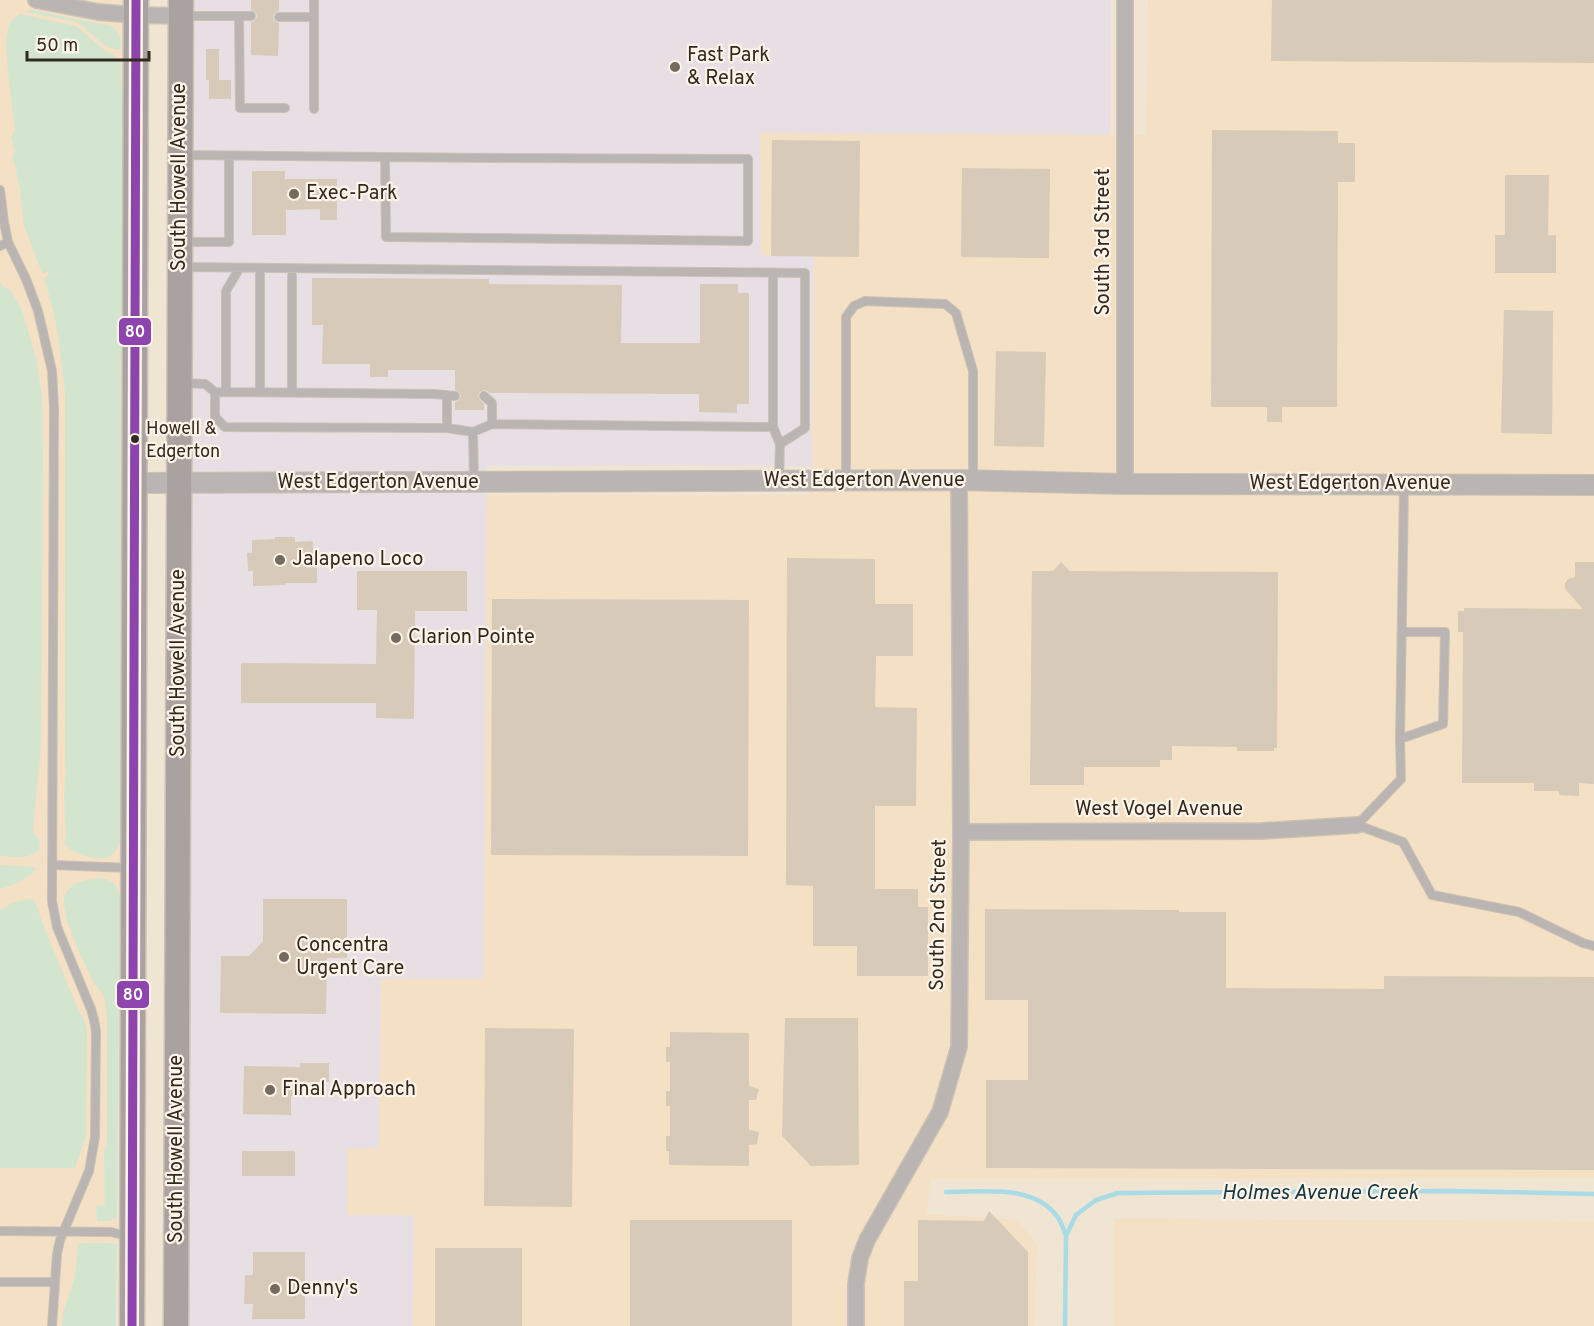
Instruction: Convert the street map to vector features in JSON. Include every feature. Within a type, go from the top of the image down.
[{"type":"main road","points":[[132,1326],[136,7]]},
{"type":"main road","name":"South Howell Avenue","points":[[176,1326],[181,8]]},
{"type":"street","points":[[36,0],[98,12],[136,7],[181,8]]},
{"type":"street","name":"South 3rd Street","points":[[1125,0],[1125,484]]},
{"type":"street","name":"West Edgerton Avenue","points":[[134,483],[966,480],[1125,484],[1594,485]]},
{"type":"street","name":"South 2nd Street","points":[[856,1326],[856,1284],[860,1258],[867,1240],[940,1112],[959,1047],[966,480]]},
{"type":"street","name":"West Vogel Avenue","points":[[961,832],[1261,831],[1357,825]]},
{"type":"lane","points":[[314,0],[314,109]]},
{"type":"lane","points":[[181,8],[251,16]]},
{"type":"lane","points":[[239,16],[240,108],[285,108]]},
{"type":"lane","points":[[279,17],[314,17]]},
{"type":"lane","points":[[180,155],[229,156],[385,156],[748,159],[748,241],[386,237],[385,156]]},
{"type":"lane","points":[[180,242],[229,242],[229,156]]},
{"type":"lane","points":[[0,190],[8,242],[38,311],[50,362],[53,390],[52,901],[54,916],[91,1009],[96,1031],[93,1152],[89,1171],[63,1231],[57,1254],[52,1326]]},
{"type":"lane","points":[[0,246],[8,242]]},
{"type":"lane","points":[[180,267],[805,273],[805,428],[780,444]]},
{"type":"lane","points":[[226,392],[226,291],[239,268]]},
{"type":"lane","points":[[260,268],[260,392]]},
{"type":"lane","points":[[292,269],[292,392]]},
{"type":"lane","points":[[773,273],[773,427],[780,444],[779,481]]},
{"type":"lane","points":[[846,481],[846,317],[854,306],[866,301],[945,304],[956,313],[973,371],[966,480]]},
{"type":"lane","points":[[180,383],[205,384],[215,392],[451,395],[447,428]]},
{"type":"lane","points":[[215,392],[215,417],[225,427],[447,428],[473,432],[492,424],[773,427]]},
{"type":"lane","points":[[484,396],[492,403],[492,424]]},
{"type":"lane","points":[[473,432],[474,482]]},
{"type":"lane","points":[[1404,484],[1401,779],[1357,825],[1403,842],[1432,895],[1519,912],[1583,943],[1594,946]]},
{"type":"lane","points":[[1400,739],[1443,724],[1445,632],[1403,632]]},
{"type":"lane","points":[[52,865],[134,868]]},
{"type":"lane","points":[[0,1230],[111,1232],[131,1237]]},
{"type":"lane","points":[[0,1282],[55,1282]]},
{"type":"shaded area","points":[[0,0],[121,0],[123,151],[121,841],[116,1326],[0,1326]]},
{"type":"shaded area","points":[[195,0],[1111,0],[1110,135],[760,134],[814,256],[812,466],[487,466],[484,979],[381,979],[379,1149],[348,1149],[414,1215],[413,1326],[189,1326]]},
{"type":"shaded area","points":[[1148,0],[1594,0],[1594,1178],[931,1179],[926,1214],[1017,1220],[1037,1244],[1034,1326],[413,1326],[414,1215],[347,1215],[347,1149],[379,1148],[381,979],[484,979],[487,495],[810,495],[814,256],[761,255],[760,133],[1147,135]]},
{"type":"shaded area","points":[[1114,1219],[1594,1221],[1594,1326],[1114,1326]]},
{"type":"green space","points":[[32,10],[112,26],[120,37],[121,50],[107,47],[78,22],[25,12]]},
{"type":"green space","points":[[20,14],[76,26],[108,53],[115,55],[115,59],[121,59],[123,151],[121,841],[113,854],[103,858],[77,853],[64,842],[66,840],[64,793],[66,771],[65,393],[55,321],[44,279],[49,275],[48,272],[42,273],[24,225],[20,189],[12,157],[15,152],[11,137],[15,131],[6,39],[9,25]]},
{"type":"green space","points":[[0,282],[10,290],[22,310],[37,362],[42,396],[41,744],[33,829],[39,839],[40,849],[31,855],[21,857],[0,856]]},
{"type":"green space","points":[[0,865],[36,869],[25,879],[0,889]]},
{"type":"green space","points":[[103,878],[116,885],[120,897],[117,1217],[109,1221],[97,1221],[96,1206],[105,1205],[107,1016],[104,996],[93,981],[67,920],[64,899],[67,891],[74,884]]},
{"type":"green space","points":[[31,899],[35,901],[87,1030],[86,1136],[75,1168],[0,1168],[0,910],[14,902]]},
{"type":"green space","points":[[79,1244],[117,1244],[116,1326],[62,1326],[64,1311],[75,1276],[78,1247]]},
{"type":"building","points":[[251,0],[279,0],[279,11],[273,16],[274,20],[279,23],[278,56],[251,55],[251,22],[257,17],[256,13],[251,10]]},
{"type":"building","points":[[1272,0],[1594,0],[1594,63],[1271,61]]},
{"type":"building","points":[[206,49],[219,49],[219,80],[231,80],[231,99],[209,99],[209,80],[206,80]]},
{"type":"building","points":[[1212,130],[1338,131],[1338,143],[1355,143],[1355,182],[1338,182],[1337,407],[1282,407],[1282,422],[1267,422],[1267,407],[1211,407]]},
{"type":"building","points":[[772,140],[860,141],[859,257],[771,256]]},
{"type":"building","points":[[962,168],[1050,169],[1049,258],[961,257]]},
{"type":"building","name":"Exec-Park","points":[[252,171],[285,171],[285,179],[337,179],[337,220],[320,220],[320,209],[286,210],[286,235],[252,235]]},
{"type":"building","points":[[1505,175],[1549,175],[1548,235],[1556,235],[1556,273],[1495,273],[1495,235],[1505,235]]},
{"type":"building","points":[[312,278],[489,279],[489,284],[622,285],[621,343],[700,343],[700,284],[738,284],[738,293],[749,293],[749,404],[737,404],[737,413],[699,412],[699,394],[490,393],[485,390],[478,395],[484,404],[484,410],[455,410],[455,402],[461,396],[455,390],[455,370],[388,370],[388,377],[370,377],[370,364],[322,364],[323,325],[312,325]]},
{"type":"building","points":[[1504,310],[1553,311],[1552,434],[1501,433]]},
{"type":"building","points":[[996,351],[1046,352],[1044,447],[994,446]]},
{"type":"building","name":"Jalapeno Loco","points":[[275,537],[295,537],[295,542],[313,541],[313,567],[317,567],[317,583],[253,586],[253,571],[248,571],[247,553],[252,553],[252,540],[275,539]]},
{"type":"building","points":[[787,558],[875,559],[875,604],[913,604],[913,656],[876,656],[875,707],[917,708],[916,806],[875,806],[875,889],[918,889],[918,907],[928,907],[928,976],[857,976],[857,946],[813,946],[813,886],[786,885]]},
{"type":"building","points":[[1061,562],[1070,571],[1278,572],[1277,748],[1274,748],[1274,751],[1237,751],[1237,747],[1172,746],[1172,760],[1160,760],[1160,767],[1084,767],[1084,785],[1030,785],[1032,571],[1053,571]]},
{"type":"building","points":[[1575,562],[1594,562],[1594,784],[1579,783],[1579,796],[1559,795],[1559,791],[1534,791],[1534,783],[1462,783],[1463,632],[1458,632],[1458,611],[1464,611],[1464,608],[1583,609],[1565,587],[1568,579],[1575,577]]},
{"type":"building","name":"Clarion Pointe","points":[[357,571],[467,571],[467,611],[415,611],[414,719],[376,718],[376,703],[241,703],[241,663],[376,664],[377,610],[357,610]]},
{"type":"building","points":[[492,599],[749,600],[748,856],[491,855]]},
{"type":"building","name":"Concentra Urgent Care","points":[[263,899],[347,899],[347,958],[327,958],[326,1014],[220,1013],[221,956],[249,956],[263,941]]},
{"type":"building","points":[[985,909],[1226,912],[1226,988],[1384,989],[1384,976],[1594,977],[1594,1170],[986,1168],[986,1080],[1028,1080],[1028,1000],[985,1000]]},
{"type":"building","points":[[785,1018],[858,1018],[859,1165],[811,1166],[782,1136]]},
{"type":"building","points":[[485,1028],[574,1029],[572,1207],[484,1206]]},
{"type":"building","points":[[670,1032],[749,1033],[749,1086],[759,1089],[756,1100],[749,1100],[749,1130],[759,1132],[757,1144],[749,1145],[749,1166],[669,1165],[666,1136],[670,1136],[670,1106],[666,1106],[666,1091],[670,1091],[670,1062],[666,1062],[666,1047],[670,1047]]},
{"type":"building","name":"Final Approach","points":[[300,1063],[329,1063],[329,1082],[296,1082],[296,1096],[291,1096],[291,1115],[243,1114],[244,1066],[300,1067]]},
{"type":"building","points":[[242,1151],[295,1151],[295,1176],[242,1176]]},
{"type":"building","points":[[989,1211],[1028,1252],[1028,1326],[904,1326],[904,1281],[918,1281],[918,1220],[984,1221]]},
{"type":"building","points":[[630,1220],[792,1220],[792,1326],[630,1326]]},
{"type":"building","points":[[435,1248],[522,1248],[522,1326],[435,1326]]},
{"type":"building","name":"Denny's","points":[[253,1252],[305,1252],[305,1319],[252,1319],[253,1304],[244,1304],[245,1275],[253,1275]]},
{"type":"waterway","name":"Holmes Avenue Creek","points":[[1065,1326],[1066,1236],[1076,1215],[1096,1200],[1118,1193],[1451,1191],[1594,1194]]},
{"type":"waterway","name":"Holmes Avenue Creek","points":[[946,1192],[1007,1192],[1036,1200],[1049,1208],[1059,1219],[1066,1236]]},
{"type":"transit line","name":"80","points":[[132,1326],[136,0]]},
{"type":"place","name":"Fast Park & Relax","points":[[675,67]]},
{"type":"place","name":"Exec-Park","points":[[294,194]]},
{"type":"place","name":"Howell & Edgerton","points":[[135,439]]},
{"type":"place","name":"Jalapeno Loco","points":[[280,560]]},
{"type":"place","name":"Clarion Pointe","points":[[396,638]]},
{"type":"place","name":"Concentra Urgent Care","points":[[284,957]]},
{"type":"place","name":"Final Approach","points":[[270,1090]]},
{"type":"place","name":"Denny's","points":[[275,1289]]}]
